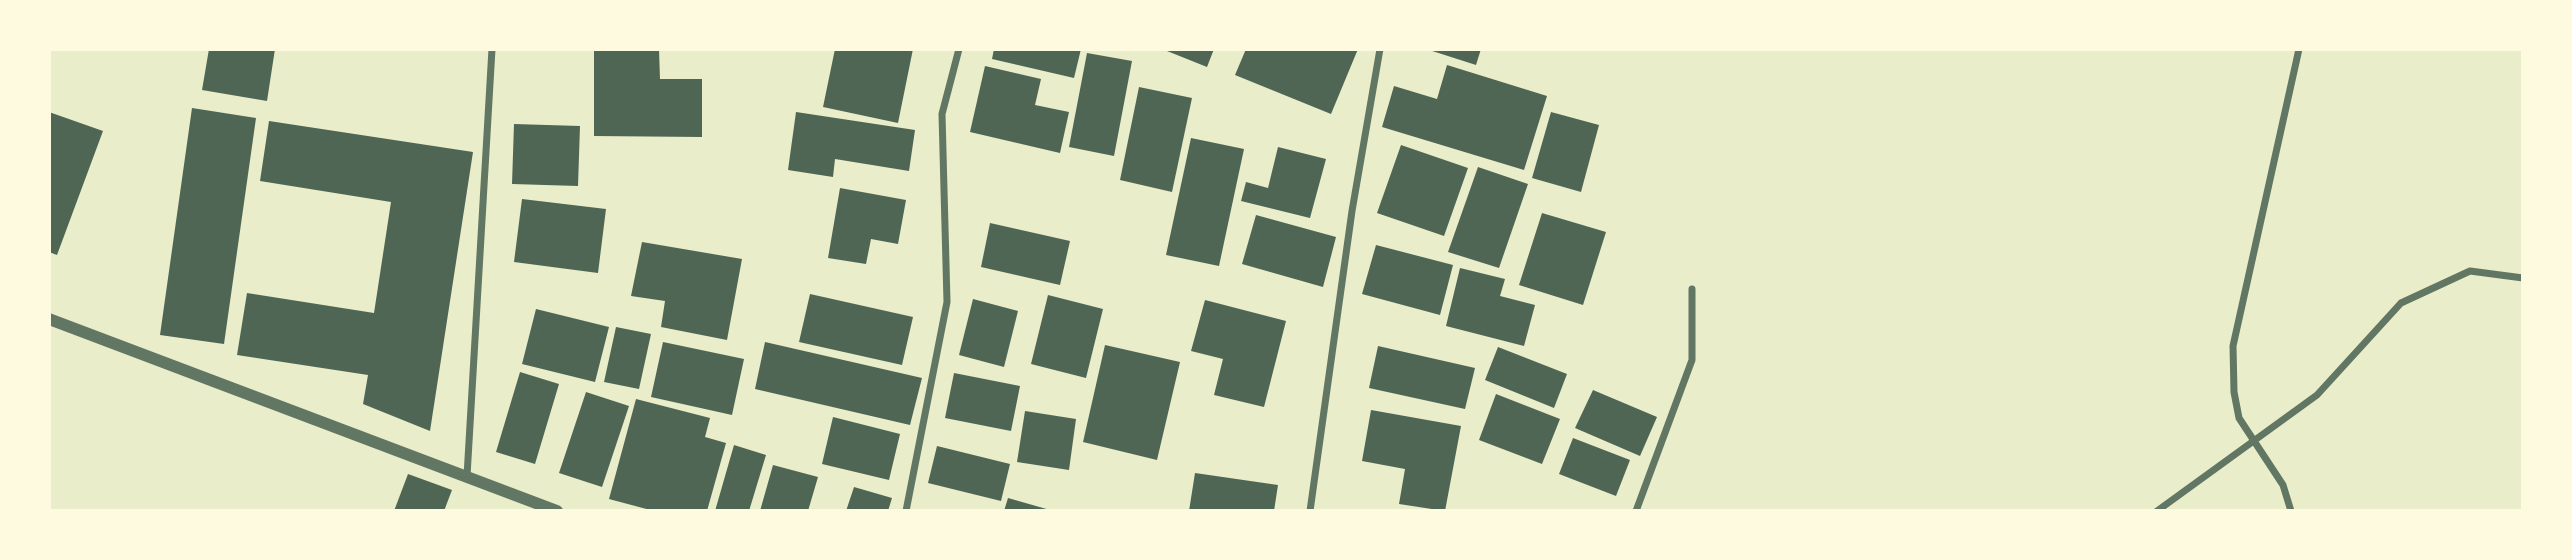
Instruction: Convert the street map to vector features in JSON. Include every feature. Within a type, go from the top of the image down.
[{"type":"street","points":[[467,476],[492,49]]},
{"type":"street","points":[[905,511],[947,302],[942,114],[959,49]]},
{"type":"street","points":[[1310,511],[1352,211],[1380,49]]},
{"type":"street","points":[[2291,511],[2283,485],[2239,418],[2234,391],[2234,346],[2299,49]]},
{"type":"street","points":[[2157,511],[2317,395],[2401,303],[2470,271],[2523,278]]},
{"type":"street","points":[[1636,511],[1692,360],[1692,289]]},
{"type":"street","points":[[49,319],[557,511]]},
{"type":"building","points":[[209,49],[275,49],[267,101],[202,90]]},
{"type":"building","points":[[594,49],[659,49],[660,79],[702,79],[702,137],[594,136]]},
{"type":"building","points":[[835,49],[913,49],[898,123],[823,107]]},
{"type":"building","points":[[994,49],[1081,49],[1074,78],[992,59]]},
{"type":"building","points":[[1162,49],[1214,49],[1207,67]]},
{"type":"building","points":[[1246,49],[1358,49],[1331,114],[1235,75]]},
{"type":"building","points":[[1426,49],[1481,49],[1476,65]]},
{"type":"building","points":[[1087,53],[1132,61],[1114,156],[1069,147]]},
{"type":"building","points":[[1447,65],[1547,96],[1524,170],[1382,127],[1394,86],[1437,99]]},
{"type":"building","points":[[985,66],[1041,79],[1035,105],[1069,112],[1060,153],[970,132]]},
{"type":"building","points":[[1139,87],[1192,98],[1172,192],[1120,180]]},
{"type":"building","points":[[192,108],[256,118],[224,344],[160,335]]},
{"type":"building","points":[[49,112],[103,131],[57,255],[49,252]]},
{"type":"building","points":[[796,112],[915,130],[909,171],[835,159],[833,177],[788,170]]},
{"type":"building","points":[[1551,112],[1599,125],[1581,192],[1532,178]]},
{"type":"building","points":[[269,121],[473,152],[430,431],[363,404],[368,375],[237,355],[247,293],[374,313],[391,202],[260,181]]},
{"type":"building","points":[[514,124],[580,126],[578,186],[512,184]]},
{"type":"building","points":[[1191,138],[1244,149],[1219,266],[1166,255]]},
{"type":"building","points":[[1401,145],[1468,168],[1444,236],[1377,213]]},
{"type":"building","points":[[1278,147],[1326,159],[1310,218],[1241,201],[1246,182],[1268,188]]},
{"type":"building","points":[[1478,167],[1528,184],[1499,268],[1448,252]]},
{"type":"building","points":[[840,188],[906,200],[898,244],[871,239],[866,264],[828,258]]},
{"type":"building","points":[[522,199],[606,209],[598,273],[514,262]]},
{"type":"building","points":[[1542,213],[1606,232],[1583,305],[1519,285]]},
{"type":"building","points":[[1256,215],[1336,237],[1323,287],[1242,264]]},
{"type":"building","points":[[990,223],[1070,241],[1060,285],[981,267]]},
{"type":"building","points":[[642,242],[742,259],[727,340],[661,327],[665,301],[631,296]]},
{"type":"building","points":[[1376,245],[1453,265],[1440,315],[1362,294]]},
{"type":"building","points":[[1460,268],[1505,279],[1500,296],[1535,305],[1524,346],[1446,326]]},
{"type":"building","points":[[810,294],[913,317],[902,365],[799,342]]},
{"type":"building","points":[[1048,295],[1103,309],[1086,378],[1031,364]]},
{"type":"building","points":[[973,299],[1018,311],[1004,367],[959,355]]},
{"type":"building","points":[[1205,300],[1286,321],[1264,407],[1214,395],[1223,359],[1191,351]]},
{"type":"building","points":[[536,309],[609,327],[595,382],[522,364]]},
{"type":"building","points":[[616,327],[651,334],[639,389],[604,382]]},
{"type":"building","points":[[663,342],[744,359],[732,415],[651,397]]},
{"type":"building","points":[[765,342],[922,378],[910,425],[755,389]]},
{"type":"building","points":[[1105,345],[1180,362],[1157,460],[1083,442]]},
{"type":"building","points":[[1378,346],[1475,368],[1465,409],[1369,388]]},
{"type":"building","points":[[1498,347],[1567,374],[1554,408],[1485,380]]},
{"type":"building","points":[[520,372],[559,384],[535,464],[496,452]]},
{"type":"building","points":[[954,373],[1020,386],[1011,431],[945,418]]},
{"type":"building","points":[[1593,390],[1657,417],[1640,456],[1575,428]]},
{"type":"building","points":[[586,392],[629,406],[602,487],[559,473]]},
{"type":"building","points":[[1496,394],[1560,419],[1542,464],[1479,440]]},
{"type":"building","points":[[636,399],[710,418],[705,437],[726,443],[707,511],[654,511],[609,499]]},
{"type":"building","points":[[1371,410],[1461,426],[1445,511],[1399,504],[1405,469],[1362,461]]},
{"type":"building","points":[[1025,411],[1076,419],[1069,470],[1017,462]]},
{"type":"building","points":[[833,417],[900,434],[889,480],[822,464]]},
{"type":"building","points":[[1573,438],[1630,460],[1616,496],[1559,474]]},
{"type":"building","points":[[734,445],[766,455],[749,511],[715,511]]},
{"type":"building","points":[[937,446],[1010,464],[1001,501],[928,483]]},
{"type":"building","points":[[773,465],[818,477],[808,511],[760,511]]},
{"type":"building","points":[[1195,473],[1278,485],[1274,511],[1189,511]]},
{"type":"building","points":[[408,474],[452,490],[444,511],[394,511]]},
{"type":"building","points":[[854,487],[892,498],[888,511],[846,511]]},
{"type":"building","points":[[1008,498],[1050,510],[1050,511],[1004,511]]}]
